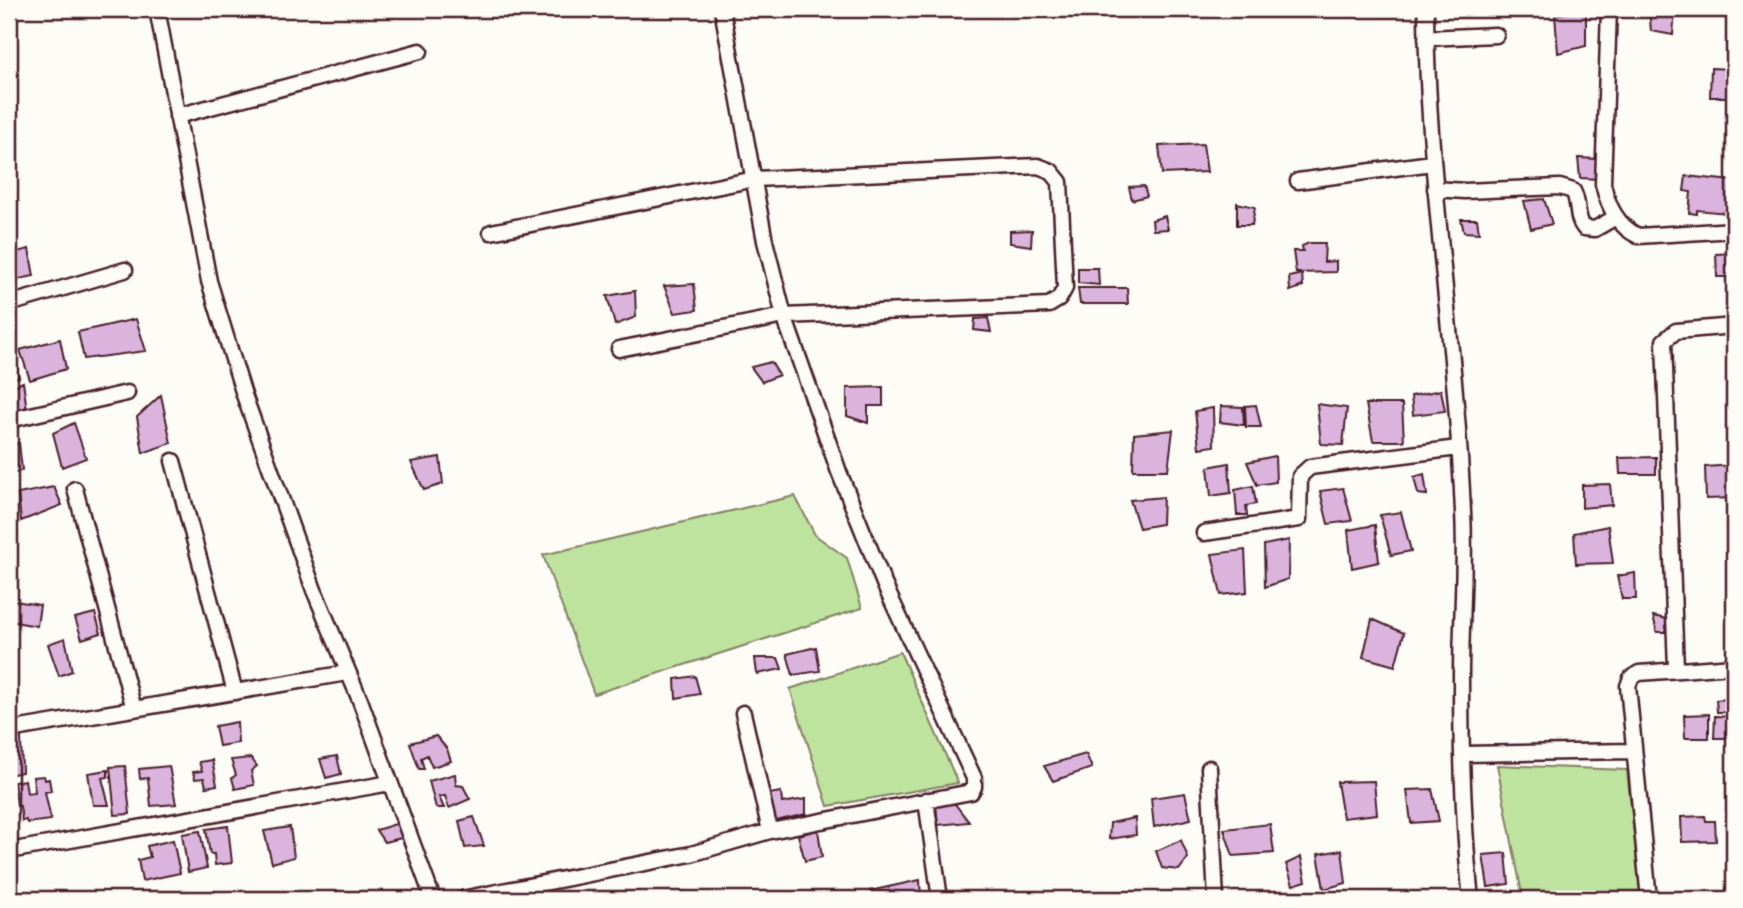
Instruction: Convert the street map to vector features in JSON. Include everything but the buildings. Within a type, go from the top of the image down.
[{"type":"street","points":[[157,9],[209,281],[263,450],[433,899]]},
{"type":"street","points":[[462,899],[691,854],[771,831],[971,792],[974,778],[885,586],[839,472],[784,316],[765,240],[722,9]]},
{"type":"street","points":[[1426,9],[1432,163],[1463,513],[1461,679],[1471,899]]},
{"type":"street","points":[[1609,9],[1604,184],[1608,205],[1629,232],[1638,236],[1734,230]]},
{"type":"street","points":[[1426,38],[1496,35]]},
{"type":"street","points":[[177,116],[420,51]]},
{"type":"street","points":[[1298,181],[1432,163]]},
{"type":"street","points":[[491,232],[755,179],[1038,166],[1051,171],[1060,182],[1065,288],[1059,299],[1049,305],[784,316],[619,349]]},
{"type":"street","points":[[1435,189],[1465,191],[1560,187],[1573,191],[1577,198],[1578,221],[1584,228],[1595,229],[1616,217]]},
{"type":"street","points":[[9,304],[125,270]]},
{"type":"street","points":[[1676,669],[1664,341],[1676,331],[1734,326]]},
{"type":"street","points":[[9,420],[127,393]]},
{"type":"street","points":[[1204,533],[1299,519],[1300,476],[1310,467],[1458,448]]},
{"type":"street","points":[[173,461],[235,692]]},
{"type":"street","points":[[75,489],[134,709]]},
{"type":"street","points":[[1649,899],[1632,751],[1628,686],[1631,678],[1639,673],[1734,666]]},
{"type":"street","points":[[9,730],[347,673]]},
{"type":"street","points":[[743,713],[771,831]]},
{"type":"street","points":[[1464,754],[1632,751]]},
{"type":"street","points":[[1209,768],[1216,899]]},
{"type":"street","points":[[9,851],[390,783]]},
{"type":"street","points":[[926,800],[940,899]]},
{"type":"green space","points":[[795,496],[815,535],[847,558],[862,608],[594,694],[543,555]]},
{"type":"green space","points":[[900,652],[958,783],[828,806],[790,689]]},
{"type":"green space","points":[[1497,765],[1627,770],[1641,899],[1523,899]]}]
